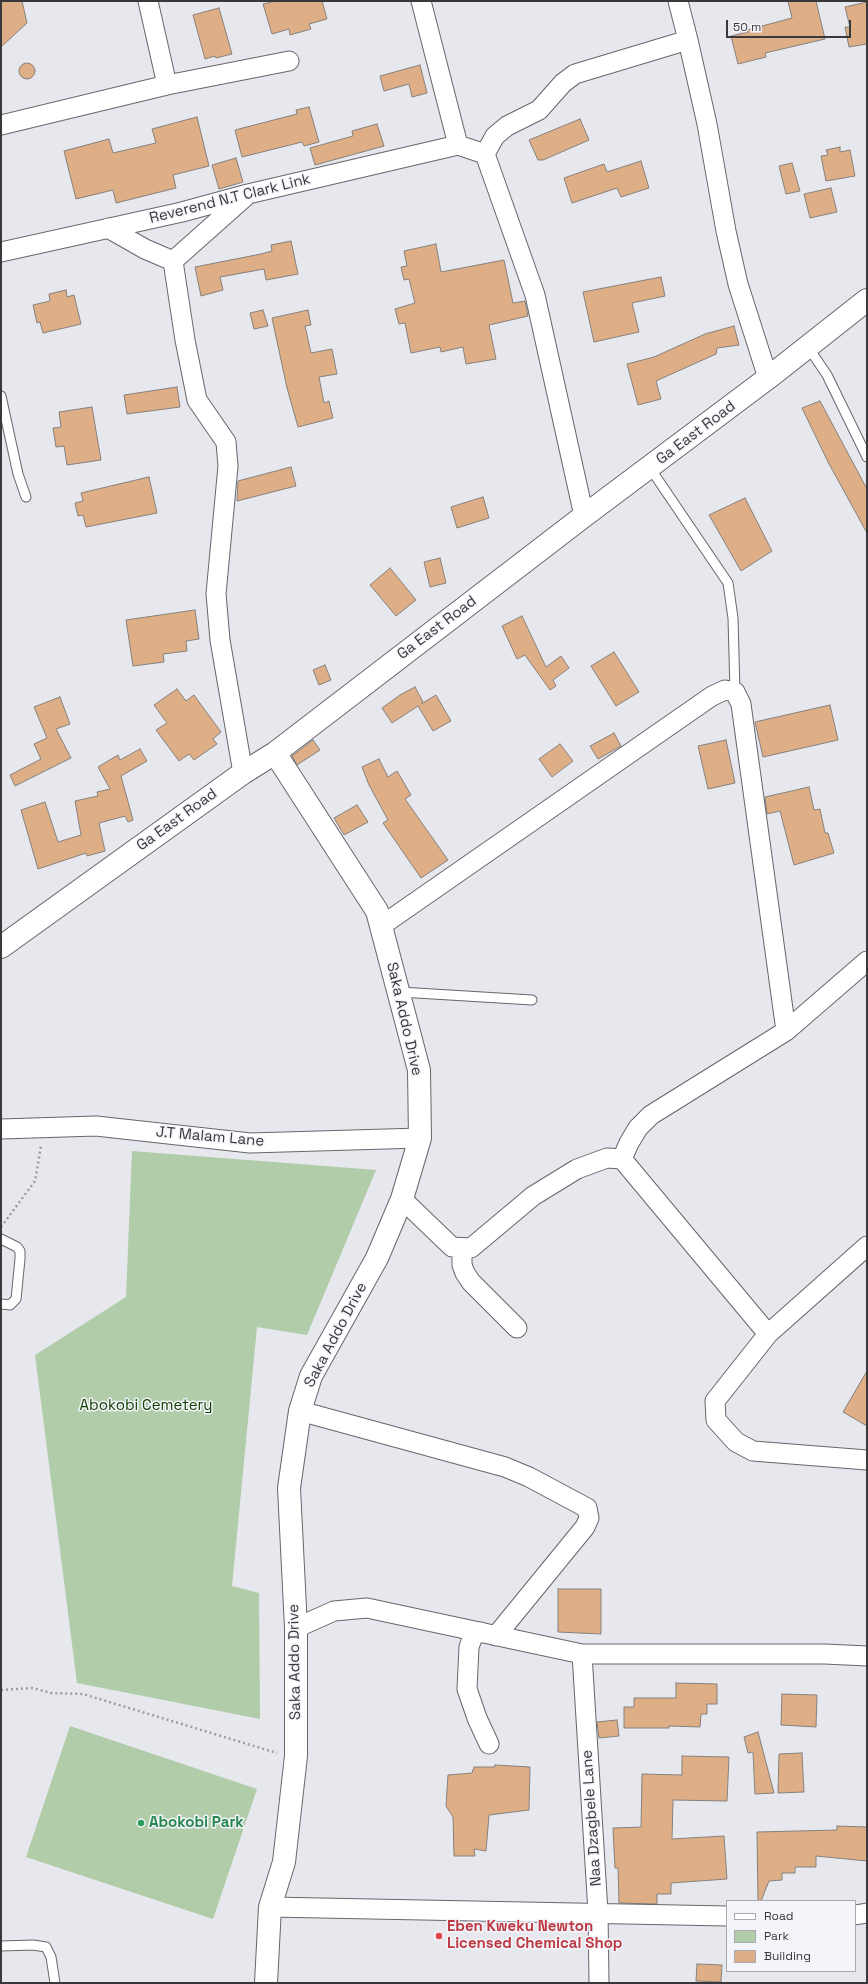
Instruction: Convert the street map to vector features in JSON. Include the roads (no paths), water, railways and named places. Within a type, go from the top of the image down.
[{"type":"street","points":[[148,1],[167,85]]},
{"type":"street","points":[[421,1],[458,145],[485,154]]},
{"type":"street","points":[[678,1],[707,124],[726,231],[735,269],[768,378]]},
{"type":"street","points":[[584,516],[535,296],[485,154],[495,136],[507,126],[539,110],[563,84],[575,74],[688,40]]},
{"type":"street","points":[[1,125],[167,85],[289,61]]},
{"type":"street","name":"Reverend N.T Clark Link","points":[[1,252],[182,212],[248,194],[458,145]]},
{"type":"street","points":[[173,261],[248,194]]},
{"type":"street","points":[[108,228],[144,249],[173,261]]},
{"type":"street","points":[[173,261],[185,340],[197,400],[226,442],[228,466],[216,594],[220,640],[243,773]]},
{"type":"street","name":"Ga East Road","points":[[1,947],[10,935],[243,773],[275,753],[808,346],[865,306]]},
{"type":"street","points":[[381,926],[712,696],[724,690],[735,692],[741,704],[786,1031]]},
{"type":"street","name":"Saka Addo Drive","points":[[266,1983],[270,1907],[284,1862],[296,1756],[296,1628],[289,1488],[300,1411],[311,1376],[377,1258],[402,1199],[420,1138],[419,1070],[400,992],[377,911],[275,753]]},
{"type":"street","points":[[622,1159],[638,1128],[651,1115],[786,1031],[867,961]]},
{"type":"street","name":"J.T Malam Lane","points":[[1,1129],[96,1126],[250,1142],[420,1138]]},
{"type":"street","points":[[402,1199],[452,1246],[470,1248],[533,1196],[577,1169],[607,1158],[622,1159],[768,1334]]},
{"type":"street","points":[[867,1246],[768,1334],[715,1401],[716,1420],[736,1442],[753,1451],[867,1460]]},
{"type":"street","points":[[462,1248],[462,1265],[471,1282],[517,1328]]},
{"type":"street","points":[[300,1411],[505,1467],[529,1477],[587,1508],[589,1518],[585,1527],[488,1634],[473,1636],[469,1647],[468,1689],[477,1718],[489,1744]]},
{"type":"street","points":[[296,1628],[334,1611],[367,1608],[582,1654],[825,1654],[867,1656]]},
{"type":"street","name":"Naa Dzagbele Lane","points":[[582,1654],[598,1912],[599,1983]]},
{"type":"street","points":[[270,1907],[598,1912],[726,1916]]},
{"type":"street","points":[[856,1915],[867,1914]]},
{"type":"lane","points":[[808,346],[827,375],[867,457]]},
{"type":"lane","points":[[1,396],[18,474],[26,497]]},
{"type":"lane","points":[[650,468],[728,583],[733,618],[735,692]]},
{"type":"lane","points":[[400,992],[532,1000]]},
{"type":"lane","points":[[1,1239],[17,1246],[20,1251],[16,1299],[10,1305],[1,1304]]},
{"type":"lane","points":[[1,1946],[33,1945],[46,1947],[51,1957],[55,1983]]},
{"type":"place","name":"Abokobi Park","points":[[141,1823]]},
{"type":"place","name":"Eben Kweku Newton Licensed Chemical Shop","points":[[439,1936]]},
{"type":"park label","name":"Abokobi Cemetery","points":[[146,1406]]}]
